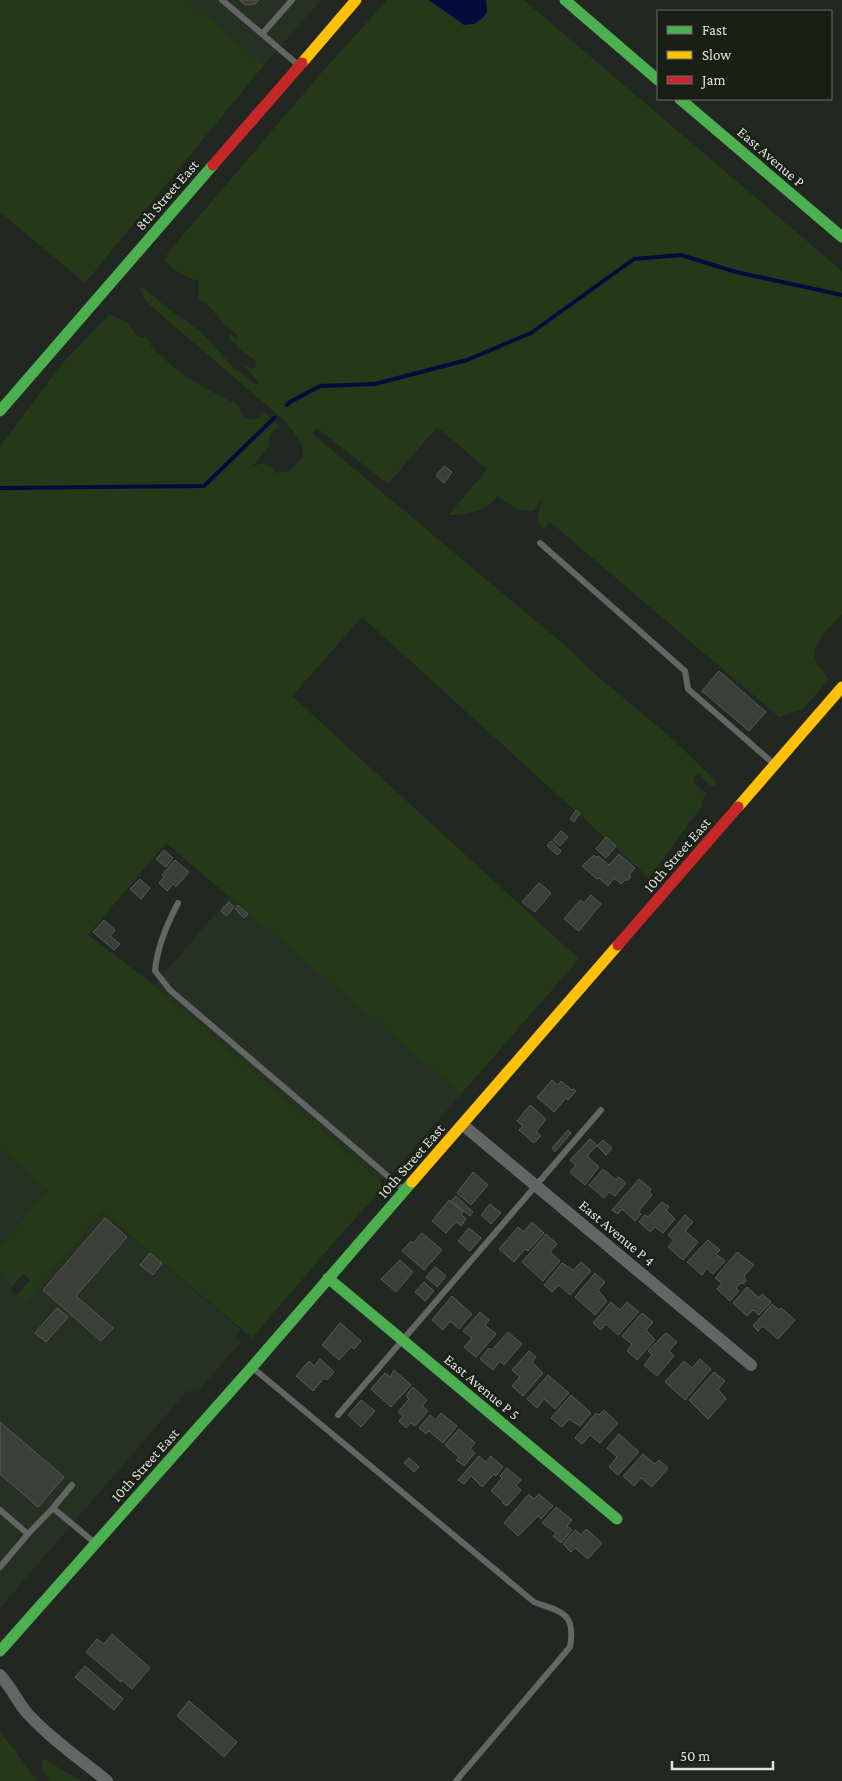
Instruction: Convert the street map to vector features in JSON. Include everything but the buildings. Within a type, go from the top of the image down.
[{"type":"main road","name":"8th Street East","points":[[0,411],[356,0]]},
{"type":"main road","points":[[565,0],[657,79]]},
{"type":"main road","name":"East Avenue P","points":[[681,100],[842,237]]},
{"type":"main road","name":"10th Street East","points":[[0,1651],[252,1367],[842,687]]},
{"type":"main road","name":"East Avenue P 5","points":[[328,1278],[617,1519]]},
{"type":"street","name":"East Avenue P 4","points":[[463,1125],[751,1365]]},
{"type":"street","points":[[0,1675],[9,1685],[26,1712],[55,1740],[107,1781]]},
{"type":"lane","points":[[222,0],[300,66]]},
{"type":"lane","points":[[262,34],[292,0]]},
{"type":"lane","points":[[540,543],[685,671],[688,689],[775,764]]},
{"type":"lane","points":[[178,903],[166,926],[155,971],[170,990],[405,1191]]},
{"type":"lane","points":[[338,1415],[602,1110]]},
{"type":"lane","points":[[252,1367],[534,1602],[558,1610],[569,1619],[573,1633],[570,1647],[456,1781]]},
{"type":"lane","points":[[0,1567],[72,1485]]},
{"type":"lane","points":[[53,1508],[95,1544]]},
{"type":"lane","points":[[0,1510],[28,1534]]},
{"type":"shaded area","points":[[188,0],[321,0],[264,65]]},
{"type":"shaded area","points":[[429,0],[486,0],[487,12],[483,18],[474,24],[464,25]]},
{"type":"shaded area","points":[[230,897],[461,1094],[392,1173],[380,1180],[154,985]]},
{"type":"shaded area","points":[[0,1149],[48,1190],[0,1245]]},
{"type":"shaded area","points":[[103,1212],[241,1330],[235,1337],[241,1342],[197,1392],[187,1391],[0,1608],[0,1271],[12,1281],[10,1289],[25,1303]]},
{"type":"green space","points":[[0,0],[188,0],[264,65],[85,283],[0,212]]},
{"type":"green space","points":[[387,0],[524,0],[842,271],[842,615],[819,641],[815,653],[817,663],[829,679],[803,709],[779,717],[550,522],[543,529],[538,518],[544,496],[533,511],[514,507],[497,495],[489,505],[476,511],[449,515],[487,469],[437,427],[388,484],[317,428],[314,429],[315,436],[568,648],[589,669],[668,735],[716,781],[716,785],[711,786],[699,774],[693,778],[694,784],[706,793],[702,801],[703,804],[649,878],[362,617],[292,696],[579,959],[461,1094],[166,843],[88,935],[154,985],[380,1180],[382,1189],[252,1338],[103,1212],[25,1303],[17,1295],[30,1280],[23,1274],[10,1289],[11,1281],[0,1271],[0,1245],[48,1190],[0,1149],[0,446],[68,357],[109,315],[128,323],[135,334],[142,338],[145,336],[151,346],[174,368],[203,387],[238,405],[241,410],[240,413],[246,418],[255,420],[265,413],[280,426],[270,434],[269,446],[253,466],[264,463],[273,468],[276,473],[288,471],[303,457],[302,447],[286,422],[150,305],[139,290],[143,287],[171,311],[202,333],[234,368],[257,385],[258,382],[242,363],[252,369],[256,367],[255,360],[243,352],[229,338],[229,335],[236,339],[238,336],[223,323],[208,305],[199,300],[198,281],[172,268],[165,261],[167,254],[322,72]]},
{"type":"green space","points":[[0,1733],[11,1745],[37,1781],[0,1781]]},
{"type":"green space","points":[[45,1759],[81,1781],[49,1781],[43,1770],[42,1762]]},
{"type":"waterway","points":[[287,405],[320,386],[375,384],[467,360],[531,333],[634,259],[681,255],[736,272],[842,295]]},
{"type":"waterway","points":[[0,488],[204,486],[274,418]]},
{"type":"traffic: fast","points":[[565,0],[657,79]]},
{"type":"traffic: fast","points":[[681,100],[842,237]]},
{"type":"traffic: fast","points":[[0,411],[213,165]]},
{"type":"traffic: fast","points":[[0,1651],[252,1367],[412,1182]]},
{"type":"traffic: fast","points":[[328,1278],[617,1519]]},
{"type":"traffic: slow","points":[[302,63],[356,0]]},
{"type":"traffic: slow","points":[[738,807],[842,687]]},
{"type":"traffic: slow","points":[[412,1182],[618,945]]},
{"type":"traffic: jam","points":[[213,165],[302,63]]},
{"type":"traffic: jam","points":[[618,945],[738,807]]}]
